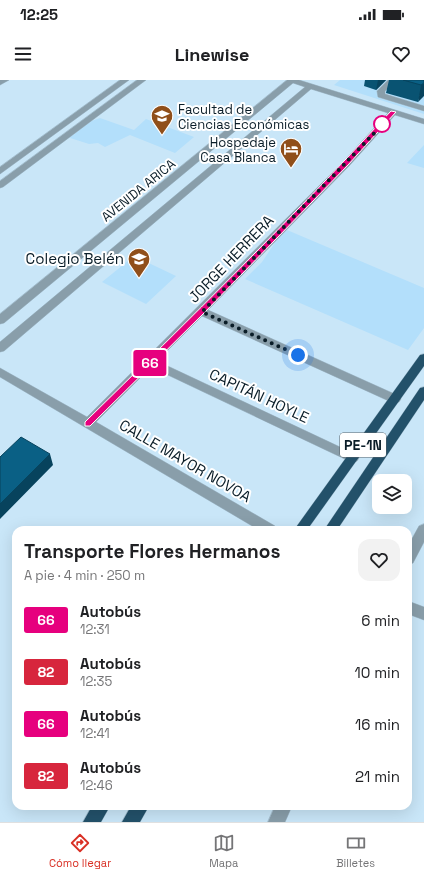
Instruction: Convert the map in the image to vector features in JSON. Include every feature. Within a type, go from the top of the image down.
[{"type":"highway","name":"PE-1N","points":[[303,526],[424,358]]},
{"type":"highway","name":"PE-1N","points":[[333,526],[424,391]]},
{"type":"highway","points":[[91,822],[99,810]]},
{"type":"highway","points":[[130,822],[138,810]]},
{"type":"street","points":[[0,83],[5,80]]},
{"type":"street","points":[[0,171],[125,80]]},
{"type":"street","points":[[0,185],[142,80]]},
{"type":"street","points":[[392,80],[381,91],[382,95],[424,108]]},
{"type":"street","points":[[0,348],[300,82],[424,122]]},
{"type":"street","name":"AVENIDA ARICA","points":[[0,320],[300,82]]},
{"type":"street","name":"JORGE HERRERA","points":[[87,424],[202,312],[346,164],[393,112]]},
{"type":"street","points":[[202,312],[395,399]]},
{"type":"street","name":"CAPITÁN HOYLE","points":[[150,362],[353,458]]},
{"type":"street","name":"CALLE MAYOR NOVOA","points":[[0,372],[263,526]]},
{"type":"street","points":[[412,552],[424,530]]},
{"type":"street","points":[[412,609],[424,614]]},
{"type":"street","points":[[276,822],[282,810]]},
{"type":"shaded area","points":[[340,80],[424,80],[424,114],[334,85]]},
{"type":"shaded area","name":"Facultad de Ciencias Económicas","points":[[100,118],[134,130],[146,119],[194,137],[175,153],[130,135],[105,147],[98,143],[89,144],[67,137],[83,124]]},
{"type":"shaded area","points":[[424,145],[424,168],[407,163]]},
{"type":"shaded area","points":[[287,230],[424,288],[424,328],[408,350],[245,279],[262,262],[276,241]]},
{"type":"shaded area","name":"Colegio Belén","points":[[134,256],[176,276],[146,304],[102,282]]},
{"type":"building","points":[[403,80],[424,80],[424,83],[421,85]]},
{"type":"building","points":[[21,437],[50,454],[0,504],[0,457]]},
{"type":"bus line","name":"66","points":[[87,424],[202,312],[346,164],[393,112]]},
{"type":"place","name":"Facultad de Ciencias Económicas","points":[[162,136]]},
{"type":"place","name":"Hospedaje Casa Blanca","points":[[291,168]]},
{"type":"place","name":"Colegio Belén","points":[[139,278]]},
{"type":"route","points":[[298,355],[202,312],[384,123],[382,124]]}]
